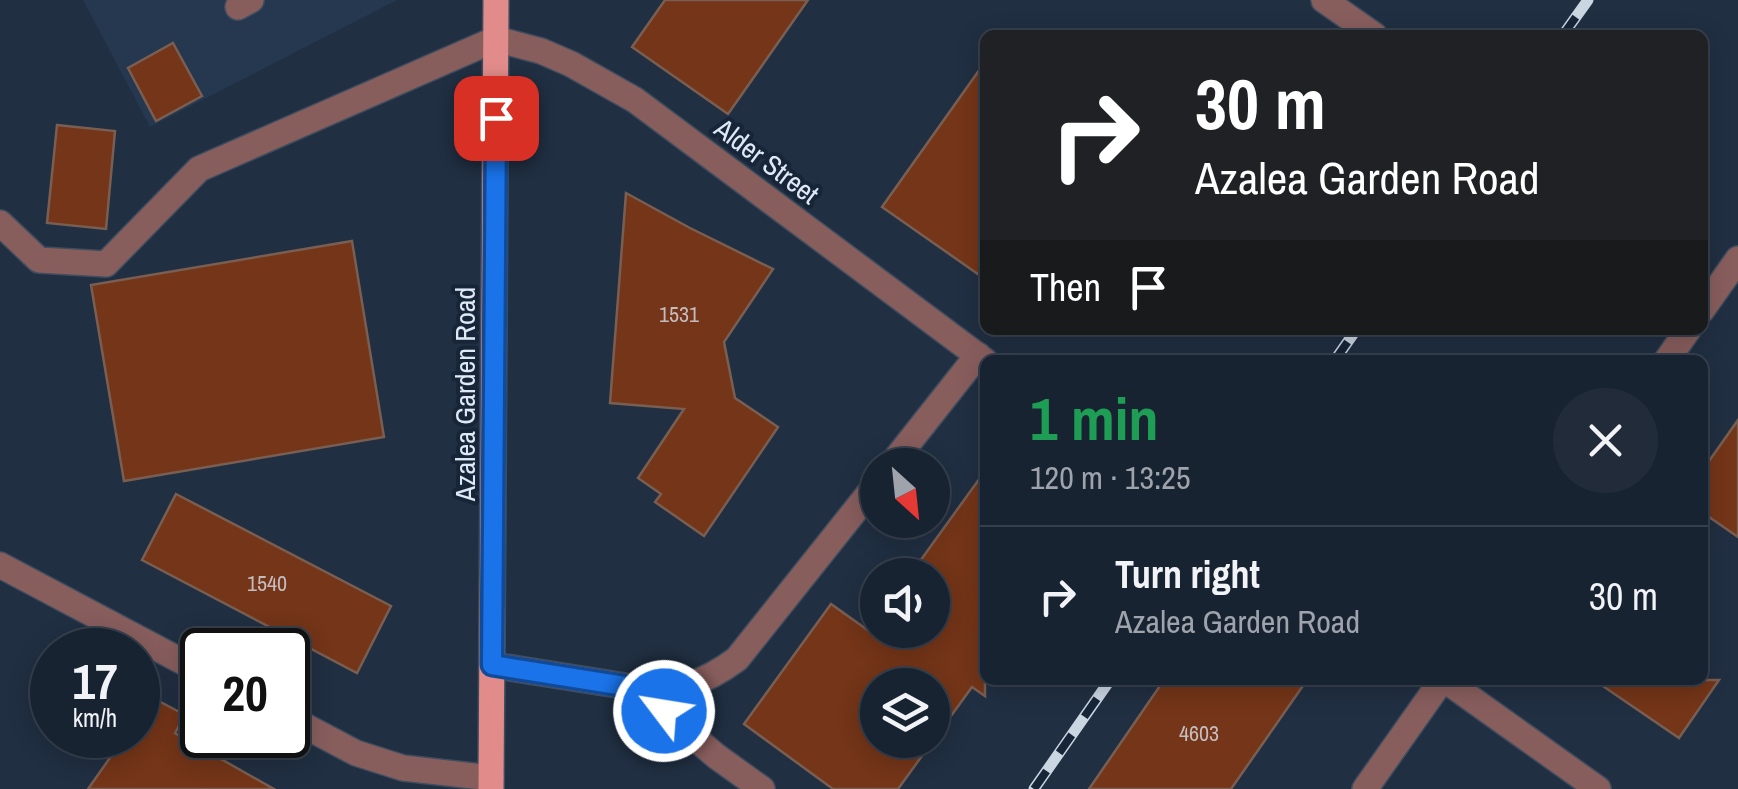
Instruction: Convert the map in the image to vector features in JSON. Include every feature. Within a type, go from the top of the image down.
[{"type":"main road","name":"Azalea Garden Road","points":[[491,784],[496,0]]},
{"type":"street","points":[[1324,0],[1367,30]]},
{"type":"street","points":[[0,223],[39,260],[106,264],[198,169],[496,39]]},
{"type":"street","name":"Alder Street","points":[[496,39],[541,51],[584,70],[634,100],[980,357]]},
{"type":"street","points":[[1708,303],[1734,275]]},
{"type":"street","points":[[905,448],[980,359]]},
{"type":"street","points":[[492,665],[637,688],[691,686],[738,658],[860,505]]},
{"type":"street","points":[[0,564],[180,660]]},
{"type":"street","points":[[1365,789],[1439,685]]},
{"type":"street","points":[[1450,685],[1598,789]]},
{"type":"street","points":[[637,688],[716,756],[762,789]]},
{"type":"street","points":[[310,729],[356,753],[404,768],[491,784]]},
{"type":"shaded area","points":[[83,0],[397,0],[150,127]]},
{"type":"building","points":[[665,0],[808,0],[728,114],[632,47]]},
{"type":"building","points":[[173,43],[202,96],[156,121],[128,68]]},
{"type":"building","points":[[980,69],[980,276],[882,207]]},
{"type":"building","points":[[57,125],[115,131],[106,229],[47,223]]},
{"type":"building","points":[[626,193],[773,269],[724,342],[735,398],[778,427],[704,536],[655,502],[661,494],[638,478],[684,409],[610,403]]},
{"type":"building","points":[[352,241],[384,437],[124,481],[91,285]]},
{"type":"building","points":[[1738,420],[1738,537],[1708,516],[1708,462]]},
{"type":"building","points":[[980,478],[980,685],[985,685],[985,696],[972,687],[950,717],[950,668],[860,668],[860,758],[920,758],[898,789],[833,789],[744,724],[831,604],[860,625],[860,648],[950,648],[950,558],[922,558],[937,538],[950,538],[950,520]]},
{"type":"building","points":[[176,494],[391,606],[357,673],[310,648],[310,628],[271,628],[142,560]]},
{"type":"building","points":[[1708,680],[1719,680],[1679,738],[1601,685],[1708,685]]},
{"type":"building","points":[[1161,685],[1304,685],[1231,789],[1089,789]]},
{"type":"building","points":[[160,702],[180,712],[175,733],[180,736],[180,758],[219,758],[274,789],[88,789],[110,758],[160,758]]},
{"type":"railway","points":[[1567,30],[1588,0]]},
{"type":"railway","points":[[1338,355],[1352,335]]},
{"type":"railway","points":[[1034,789],[1107,685]]},
{"type":"route","points":[[496,118],[492,665],[637,688],[664,711]]}]
